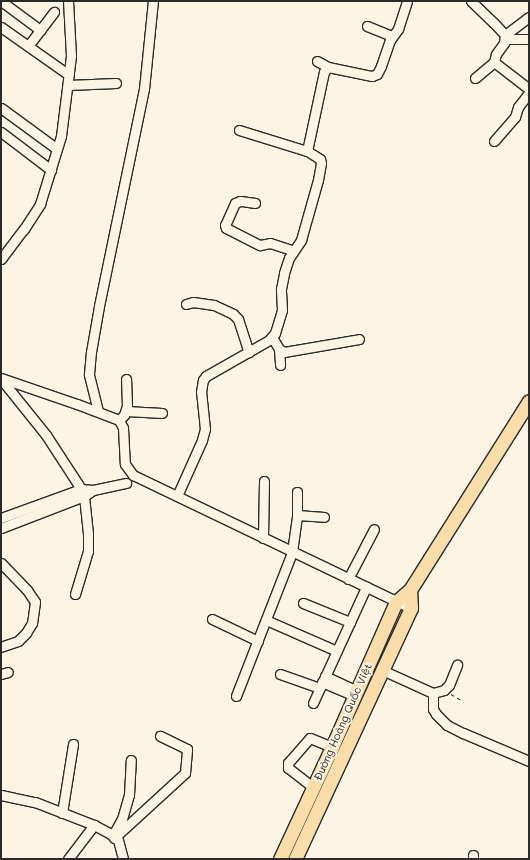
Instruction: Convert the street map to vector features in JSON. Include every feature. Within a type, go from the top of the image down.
[{"type":"highway","name":"Đường Hoàng Quốc Việt","points":[[280,859],[314,788],[396,602],[410,590],[529,401]]},
{"type":"highway","name":"Đường Hoàng Quốc Việt","points":[[295,859],[410,608],[410,590]]},
{"type":"street","points":[[1,1],[40,30]]},
{"type":"street","points":[[1,259],[24,229],[40,204],[61,136],[71,56],[68,1]]},
{"type":"street","points":[[98,411],[89,374],[93,337],[143,96],[154,1]]},
{"type":"street","points":[[317,61],[328,67],[372,76],[377,74],[392,36],[398,29],[407,1]]},
{"type":"street","points":[[471,1],[480,8],[505,37],[529,39]]},
{"type":"street","points":[[480,8],[486,1]]},
{"type":"street","points":[[28,46],[54,12]]},
{"type":"street","points":[[475,78],[494,62],[496,54],[505,37],[529,17]]},
{"type":"street","points":[[367,26],[392,36]]},
{"type":"street","points":[[1,27],[69,75]]},
{"type":"street","points":[[494,62],[529,89]]},
{"type":"street","points":[[307,151],[324,72],[328,67]]},
{"type":"street","points":[[68,85],[116,84]]},
{"type":"street","points":[[494,141],[515,117],[518,107],[529,93]]},
{"type":"street","points":[[1,108],[57,149]]},
{"type":"street","points":[[177,496],[202,440],[204,428],[201,392],[202,380],[206,376],[249,352],[272,337],[282,310],[281,289],[284,274],[289,258],[300,240],[307,222],[321,163],[320,159],[307,151],[239,130]]},
{"type":"street","points":[[1,132],[51,170]]},
{"type":"street","points":[[255,203],[240,201],[235,203],[225,225],[226,228],[260,244],[270,243],[294,251]]},
{"type":"street","points":[[186,304],[193,302],[214,305],[233,314],[238,319],[249,352]]},
{"type":"street","points":[[272,337],[280,349],[284,352],[359,339]]},
{"type":"street","points":[[280,349],[280,365]]},
{"type":"street","points":[[1,379],[98,411],[119,420],[123,428],[126,464],[133,475],[133,481]]},
{"type":"street","points":[[1,379],[46,435],[83,493],[88,534],[88,551],[75,594]]},
{"type":"street","points":[[119,420],[126,411],[126,379]]},
{"type":"street","points":[[126,411],[162,413]]},
{"type":"street","points":[[1,518],[83,493],[133,481],[177,496],[410,608]]},
{"type":"street","points":[[263,538],[264,481]]},
{"type":"street","points":[[236,696],[292,552],[297,515],[297,492]]},
{"type":"street","points":[[1,528],[83,493]]},
{"type":"street","points":[[297,515],[324,517]]},
{"type":"street","points":[[348,579],[374,529]]},
{"type":"street","points":[[1,563],[27,590],[35,602],[32,623],[26,634],[18,641],[1,647]]},
{"type":"street","points":[[313,703],[366,588]]},
{"type":"street","points":[[303,603],[350,622]]},
{"type":"street","points":[[212,619],[258,641]]},
{"type":"street","points":[[266,620],[337,651]]},
{"type":"street","points":[[382,670],[433,693],[444,690],[449,685],[457,665]]},
{"type":"street","points":[[280,674],[322,682],[356,694]]},
{"type":"street","points":[[433,693],[433,708],[436,714],[447,725],[529,761]]},
{"type":"street","points":[[113,837],[185,773],[186,749],[160,736]]},
{"type":"street","points":[[314,788],[288,768],[288,763],[310,738],[332,747]]},
{"type":"street","points":[[62,813],[73,744]]},
{"type":"street","points":[[113,837],[122,819],[129,795],[131,760]]},
{"type":"street","points":[[1,795],[31,801],[94,825],[118,840],[123,859]]},
{"type":"street","points":[[68,859],[94,825]]},
{"type":"path","points":[[444,690],[461,700]]}]
